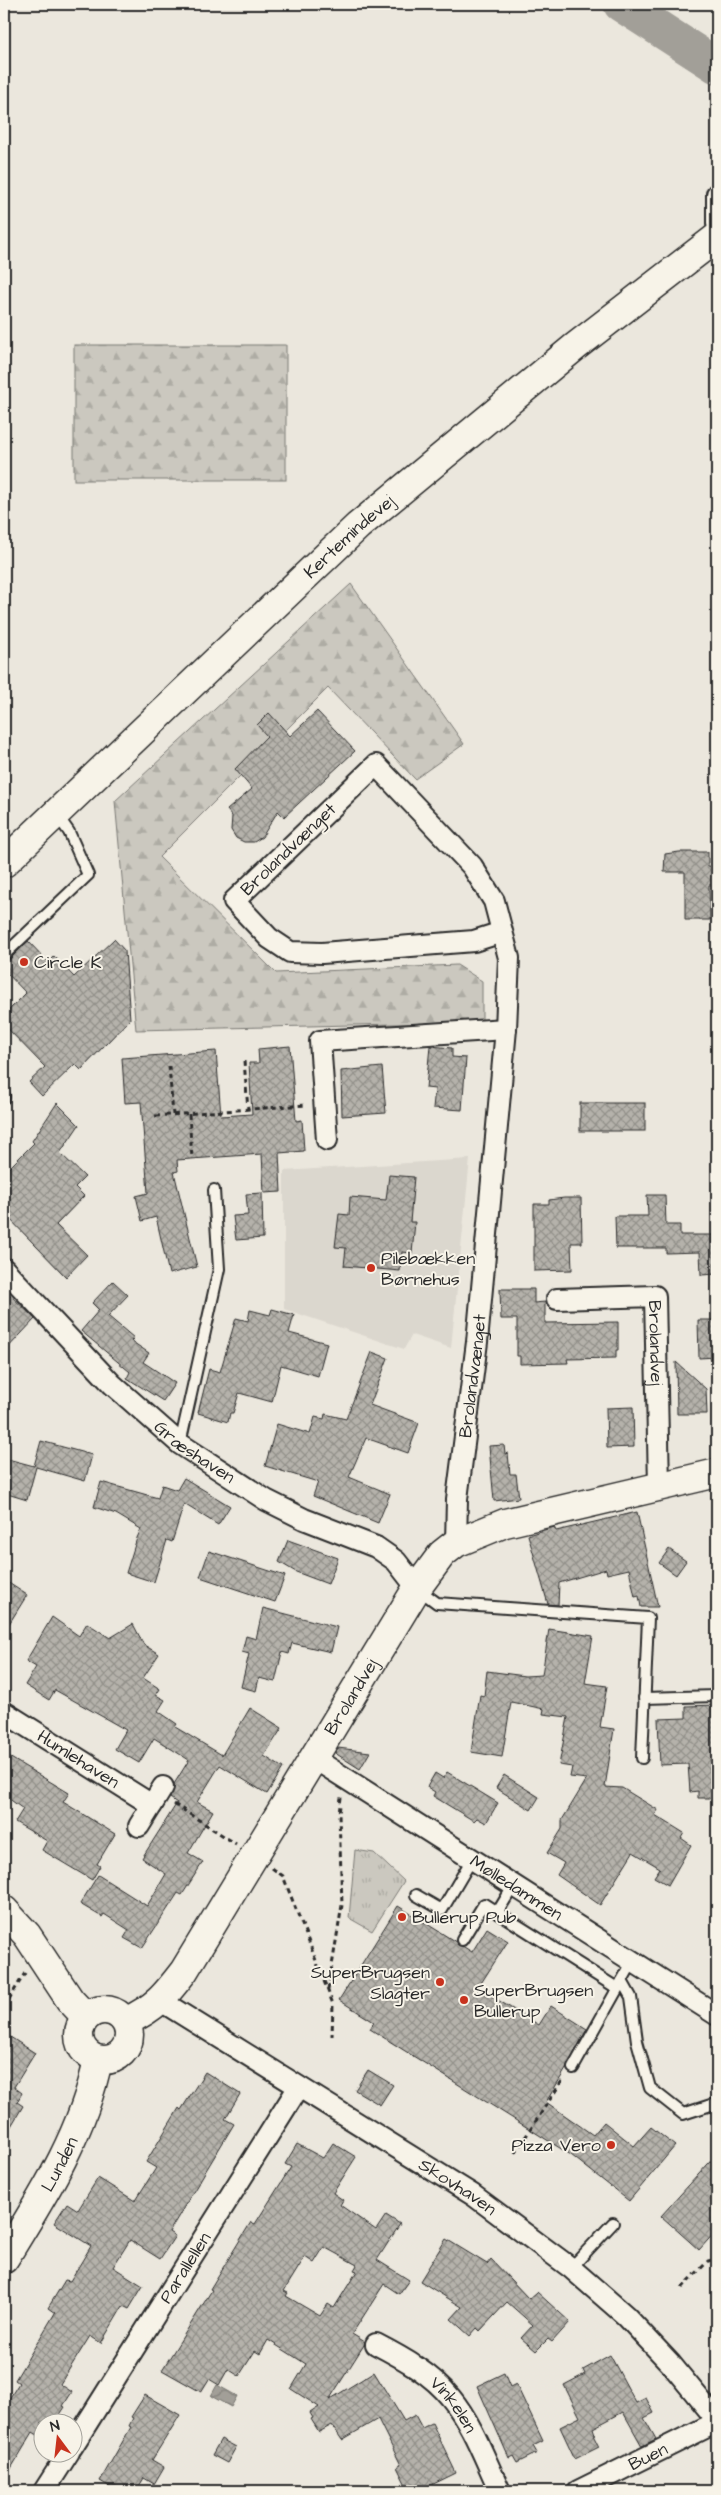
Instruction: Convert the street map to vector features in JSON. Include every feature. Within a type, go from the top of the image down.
[{"type":"street","points":[[717,194],[717,224]]},
{"type":"street","name":"Kertemindevej","points":[[4,863],[358,526],[576,346],[717,237]]},
{"type":"street","name":"Brolandvænget","points":[[456,1543],[457,1499],[477,1342],[506,1029],[509,958],[494,901],[472,866],[376,765],[234,901],[269,938],[290,952],[322,953],[474,940],[502,932]]},
{"type":"street","points":[[327,1140],[320,1041],[506,1029]]},
{"type":"street","name":"Græshaven","points":[[4,1269],[112,1384],[180,1444],[266,1500],[304,1519],[376,1547],[396,1561],[417,1588]]},
{"type":"street","name":"Brolandvej","points":[[557,1298],[654,1296],[659,1486]]},
{"type":"street","name":"Brolandvej","points":[[127,2021],[161,2001],[184,1971],[315,1759],[417,1588],[442,1554],[456,1543],[505,1523],[717,1473]]},
{"type":"street","name":"Humlehaven","points":[[4,1712],[158,1795]]},
{"type":"street","name":"Mølledammen","points":[[315,1759],[717,2015]]},
{"type":"street","points":[[139,1826],[158,1795]]},
{"type":"street","points":[[4,1910],[26,1935],[70,2000],[86,2017]]},
{"type":"street","name":"Skovhaven","points":[[161,2001],[473,2196],[571,2268],[626,2316],[671,2364],[717,2421]]},
{"type":"street","points":[[99,2010],[115,2011],[127,2021],[130,2037],[123,2053],[110,2060],[98,2060],[85,2052],[79,2040],[80,2027],[86,2017],[99,2010]]},
{"type":"street","name":"Lunden","points":[[4,2259],[44,2196],[75,2135],[98,2060]]},
{"type":"street","name":"Parallellen","points":[[82,2431],[298,2088]]},
{"type":"street","name":"Vinkelen","points":[[376,2344],[406,2360],[451,2398],[468,2423],[500,2491]]},
{"type":"street","name":"Buen","points":[[578,2491],[717,2421]]},
{"type":"street","points":[[44,2491],[63,2462]]},
{"type":"lane","points":[[4,955],[88,875],[69,832],[56,814]]},
{"type":"lane","points":[[180,1444],[219,1269],[214,1190]]},
{"type":"lane","points":[[417,1588],[437,1603],[648,1618],[642,1758]]},
{"type":"lane","points":[[644,1698],[717,1696]]},
{"type":"lane","points":[[416,1894],[442,1910],[472,1859]]},
{"type":"lane","points":[[497,1913],[514,1885]]},
{"type":"lane","points":[[462,1940],[484,1904],[620,1985],[631,1997],[637,2041],[650,2088],[683,2114],[717,2103]]},
{"type":"lane","points":[[573,2068],[633,1961]]},
{"type":"lane","points":[[571,2268],[612,2222]]},
{"type":"path","points":[[244,1061],[248,1109]]},
{"type":"path","points":[[169,1066],[173,1115]]},
{"type":"path","points":[[155,1116],[324,1104]]},
{"type":"path","points":[[189,1114],[192,1159]]},
{"type":"path","points":[[328,1990],[342,1905],[339,1814],[341,1792],[346,1778]]},
{"type":"path","points":[[158,1795],[255,1856],[283,1876],[333,2004],[332,2036]]},
{"type":"path","points":[[4,2007],[28,1969],[41,1958]]},
{"type":"path","points":[[515,2152],[573,2068]]},
{"type":"path","points":[[682,2288],[708,2262],[717,2259]]},
{"type":"shaded area","name":"Pilebækken Børnehus","points":[[470,1159],[451,1348],[412,1335],[404,1349],[284,1309],[284,1171]]},
{"type":"green space","points":[[74,345],[286,345],[286,480],[74,480]]},
{"type":"green space","points":[[351,584],[464,744],[415,779],[328,688],[159,857],[276,973],[457,965],[482,981],[482,1022],[136,1030],[115,801]]},
{"type":"green space","points":[[355,1850],[374,1853],[404,1881],[372,1931],[349,1918]]},
{"type":"water","points":[[217,2385],[237,2396],[231,2407],[211,2396]]},
{"type":"building","points":[[317,711],[355,751],[284,817],[278,811],[262,837],[254,842],[244,842],[236,838],[231,830],[232,816],[227,810],[252,789],[235,769],[267,736],[257,725],[269,713],[290,736]]},
{"type":"building","points":[[708,852],[708,866],[717,867],[717,885],[709,885],[710,920],[685,920],[685,872],[664,872],[665,854]]},
{"type":"building","points":[[114,939],[125,951],[130,1019],[81,1070],[75,1064],[42,1096],[29,1082],[45,1067],[4,1025],[4,1015],[26,993],[4,970],[4,962],[9,960],[28,941],[48,962],[54,956],[74,977]]},
{"type":"building","points":[[290,1046],[296,1121],[302,1120],[304,1151],[279,1153],[281,1192],[264,1193],[262,1154],[177,1160],[178,1171],[174,1172],[197,1267],[169,1274],[156,1217],[142,1221],[136,1196],[148,1193],[141,1102],[125,1103],[122,1058],[216,1051],[221,1116],[252,1114],[249,1063],[259,1063],[258,1049]]},
{"type":"building","points":[[430,1046],[452,1048],[452,1057],[466,1058],[462,1110],[433,1108],[435,1089],[426,1088]]},
{"type":"building","points":[[382,1067],[386,1113],[342,1116],[341,1071]]},
{"type":"building","points":[[57,1103],[79,1125],[60,1153],[85,1177],[75,1187],[84,1196],[56,1225],[87,1255],[66,1277],[4,1213],[4,1173],[34,1143],[32,1141]]},
{"type":"building","points":[[580,1103],[645,1103],[645,1131],[580,1131]]},
{"type":"building","points":[[389,1175],[414,1177],[410,1222],[415,1222],[412,1253],[402,1252],[400,1271],[344,1266],[346,1248],[335,1247],[339,1214],[349,1215],[350,1197],[386,1200]]},
{"type":"building","points":[[262,1193],[263,1238],[236,1240],[233,1216],[248,1215],[246,1194]]},
{"type":"building","points":[[647,1195],[665,1195],[666,1225],[680,1225],[680,1235],[717,1235],[717,1274],[701,1275],[700,1252],[666,1253],[666,1248],[616,1248],[615,1216],[648,1216]]},
{"type":"building","points":[[581,1198],[582,1243],[571,1243],[572,1270],[534,1271],[534,1204],[549,1204],[549,1200]]},
{"type":"building","points":[[113,1281],[128,1295],[108,1316],[134,1338],[131,1341],[149,1353],[143,1362],[175,1383],[163,1401],[127,1378],[130,1372],[81,1331],[99,1310],[92,1303]]},
{"type":"building","points":[[4,1289],[35,1319],[4,1352]]},
{"type":"building","points":[[500,1289],[534,1289],[534,1303],[545,1302],[545,1323],[618,1322],[618,1350],[616,1350],[616,1358],[567,1359],[568,1363],[520,1364],[520,1356],[517,1356],[517,1319],[501,1319]]},
{"type":"building","points":[[272,1309],[294,1315],[289,1333],[327,1343],[318,1376],[281,1365],[272,1402],[239,1393],[228,1422],[198,1413],[209,1369],[220,1372],[236,1318],[248,1321],[250,1310],[270,1315]]},
{"type":"building","points":[[698,1320],[717,1320],[717,1357],[699,1358]]},
{"type":"building","points":[[372,1352],[388,1358],[370,1405],[419,1423],[408,1453],[366,1438],[349,1477],[390,1494],[378,1523],[313,1496],[318,1482],[265,1466],[277,1424],[310,1434],[315,1417],[324,1419],[325,1414],[346,1419]]},
{"type":"building","points":[[676,1362],[706,1389],[707,1414],[677,1414]]},
{"type":"building","points":[[633,1407],[634,1447],[607,1448],[606,1408]]},
{"type":"building","points":[[41,1441],[92,1455],[85,1481],[36,1467],[27,1500],[4,1493],[4,1458],[34,1466]]},
{"type":"building","points":[[504,1445],[505,1454],[508,1453],[510,1474],[516,1474],[519,1498],[494,1501],[489,1446]]},
{"type":"building","points":[[184,1478],[230,1506],[218,1525],[184,1504],[172,1542],[167,1540],[154,1582],[126,1573],[141,1529],[116,1514],[94,1507],[101,1482],[158,1498],[162,1485],[177,1490]]},
{"type":"building","points":[[637,1512],[658,1607],[641,1607],[639,1596],[635,1597],[629,1569],[607,1574],[606,1569],[559,1583],[558,1605],[548,1604],[528,1535],[554,1527],[556,1531]]},
{"type":"building","points":[[288,1540],[338,1558],[328,1584],[296,1572],[279,1562]]},
{"type":"building","points":[[669,1549],[686,1561],[676,1575],[659,1563]]},
{"type":"building","points":[[209,1551],[285,1576],[275,1602],[200,1577]]},
{"type":"building","points":[[4,1580],[27,1595],[4,1632]]},
{"type":"building","points":[[263,1608],[337,1627],[331,1652],[292,1643],[289,1654],[282,1652],[275,1682],[259,1678],[256,1691],[241,1687],[249,1654],[242,1652],[246,1636],[256,1639]]},
{"type":"building","points":[[52,1617],[79,1636],[87,1623],[110,1638],[133,1624],[144,1645],[159,1654],[143,1678],[160,1689],[156,1695],[165,1700],[158,1711],[177,1724],[175,1727],[222,1755],[250,1708],[282,1728],[264,1756],[283,1768],[267,1794],[220,1765],[197,1802],[213,1811],[188,1853],[203,1862],[182,1895],[178,1893],[142,1948],[124,1938],[129,1930],[104,1914],[102,1917],[80,1904],[98,1875],[147,1906],[166,1874],[142,1858],[177,1803],[170,1798],[174,1784],[189,1760],[154,1738],[139,1763],[115,1749],[126,1730],[55,1690],[49,1700],[25,1685],[36,1667],[26,1661]]},
{"type":"building","points":[[549,1629],[593,1636],[585,1683],[607,1686],[600,1727],[614,1729],[605,1787],[622,1788],[658,1810],[655,1815],[684,1833],[681,1838],[691,1845],[668,1885],[654,1877],[660,1868],[633,1852],[600,1905],[557,1875],[564,1863],[547,1853],[562,1829],[562,1820],[587,1779],[570,1777],[572,1767],[559,1765],[568,1717],[543,1714],[544,1709],[511,1702],[502,1757],[471,1752],[480,1695],[484,1696],[487,1671],[525,1676],[542,1675]]},
{"type":"building","points":[[717,1705],[717,1798],[698,1798],[698,1791],[690,1792],[688,1764],[660,1765],[658,1719],[686,1718],[686,1706]]},
{"type":"building","points":[[338,1748],[370,1752],[360,1769],[335,1753]]},
{"type":"building","points":[[4,1754],[69,1793],[63,1802],[115,1834],[97,1864],[100,1866],[92,1880],[42,1850],[47,1841],[15,1822],[23,1809],[4,1795]]},
{"type":"building","points":[[447,1772],[498,1803],[486,1823],[477,1818],[474,1821],[433,1796],[435,1792],[427,1787],[435,1773],[443,1778]]},
{"type":"building","points":[[504,1775],[539,1797],[531,1810],[496,1788]]},
{"type":"building","points":[[398,1906],[472,1952],[487,1928],[508,1941],[478,1988],[539,2025],[551,2006],[587,2029],[546,2102],[593,2135],[604,2122],[634,2146],[651,2127],[675,2146],[629,2201],[571,2155],[370,2029],[374,2022],[339,2000]]},
{"type":"building","points":[[4,2033],[35,2053],[14,2087],[22,2093],[17,2102],[23,2106],[4,2138]]},
{"type":"building","points":[[368,2070],[393,2085],[380,2105],[355,2090]]},
{"type":"building","points":[[205,2072],[240,2094],[225,2119],[234,2124],[169,2232],[175,2236],[160,2259],[130,2240],[113,2267],[143,2286],[129,2309],[123,2306],[101,2343],[90,2336],[60,2384],[72,2392],[63,2406],[65,2407],[62,2412],[32,2412],[32,2434],[4,2480],[4,2407],[19,2383],[15,2380],[55,2313],[48,2308],[65,2280],[70,2281],[91,2246],[54,2223],[67,2203],[78,2210],[98,2178],[135,2201],[156,2168],[146,2162],[179,2108],[181,2110]]},
{"type":"building","points":[[333,2143],[356,2157],[333,2193],[343,2200],[340,2205],[376,2230],[386,2215],[400,2224],[377,2260],[409,2280],[399,2294],[384,2284],[352,2334],[365,2342],[364,2345],[329,2400],[374,2372],[404,2421],[415,2415],[422,2428],[432,2423],[456,2473],[419,2491],[409,2491],[397,2467],[401,2465],[378,2419],[342,2440],[332,2425],[319,2432],[311,2419],[313,2418],[310,2413],[319,2407],[291,2389],[306,2364],[268,2340],[260,2354],[255,2351],[239,2376],[228,2369],[219,2385],[209,2379],[201,2392],[162,2370],[212,2290],[210,2289],[251,2222],[255,2224],[291,2167],[285,2164],[297,2144],[323,2158]],"holes":[[[324,2247],[357,2265],[354,2270],[357,2271],[334,2308],[328,2304],[320,2316],[286,2296],[288,2293],[284,2291],[305,2257],[314,2263]]]},
{"type":"building","points":[[717,2154],[717,2230],[699,2250],[661,2216]]},
{"type":"building","points":[[446,2239],[487,2264],[491,2259],[529,2299],[537,2292],[570,2322],[552,2342],[548,2339],[536,2351],[521,2338],[533,2325],[507,2302],[480,2331],[477,2328],[470,2336],[451,2319],[462,2307],[420,2281]]},
{"type":"building","points":[[610,2355],[636,2403],[646,2398],[654,2413],[644,2418],[656,2439],[642,2446],[623,2412],[593,2428],[595,2434],[593,2435],[599,2447],[575,2459],[560,2427],[580,2417],[564,2385],[585,2374],[583,2370]]},
{"type":"building","points":[[504,2373],[510,2387],[516,2384],[543,2441],[533,2446],[537,2453],[517,2463],[513,2456],[509,2458],[477,2386]]},
{"type":"building","points":[[145,2395],[180,2415],[152,2460],[164,2467],[154,2484],[144,2478],[136,2491],[117,2491],[100,2481],[131,2427],[129,2426],[133,2418],[131,2417]]},
{"type":"building","points":[[221,2439],[236,2447],[227,2463],[212,2455]]},
{"type":"waterway","points":[[621,4],[717,66]]},
{"type":"place","name":"Circle K","points":[[24,962]]},
{"type":"place","name":"Pilebækken Børnehus","points":[[371,1268]]},
{"type":"place","name":"Bullerup Pub","points":[[402,1917]]},
{"type":"place","name":"SuperBrugsen Slagter","points":[[440,1982]]},
{"type":"place","name":"SuperBrugsen Bullerup","points":[[464,2000]]},
{"type":"place","name":"Pizza Vero","points":[[611,2145]]}]
